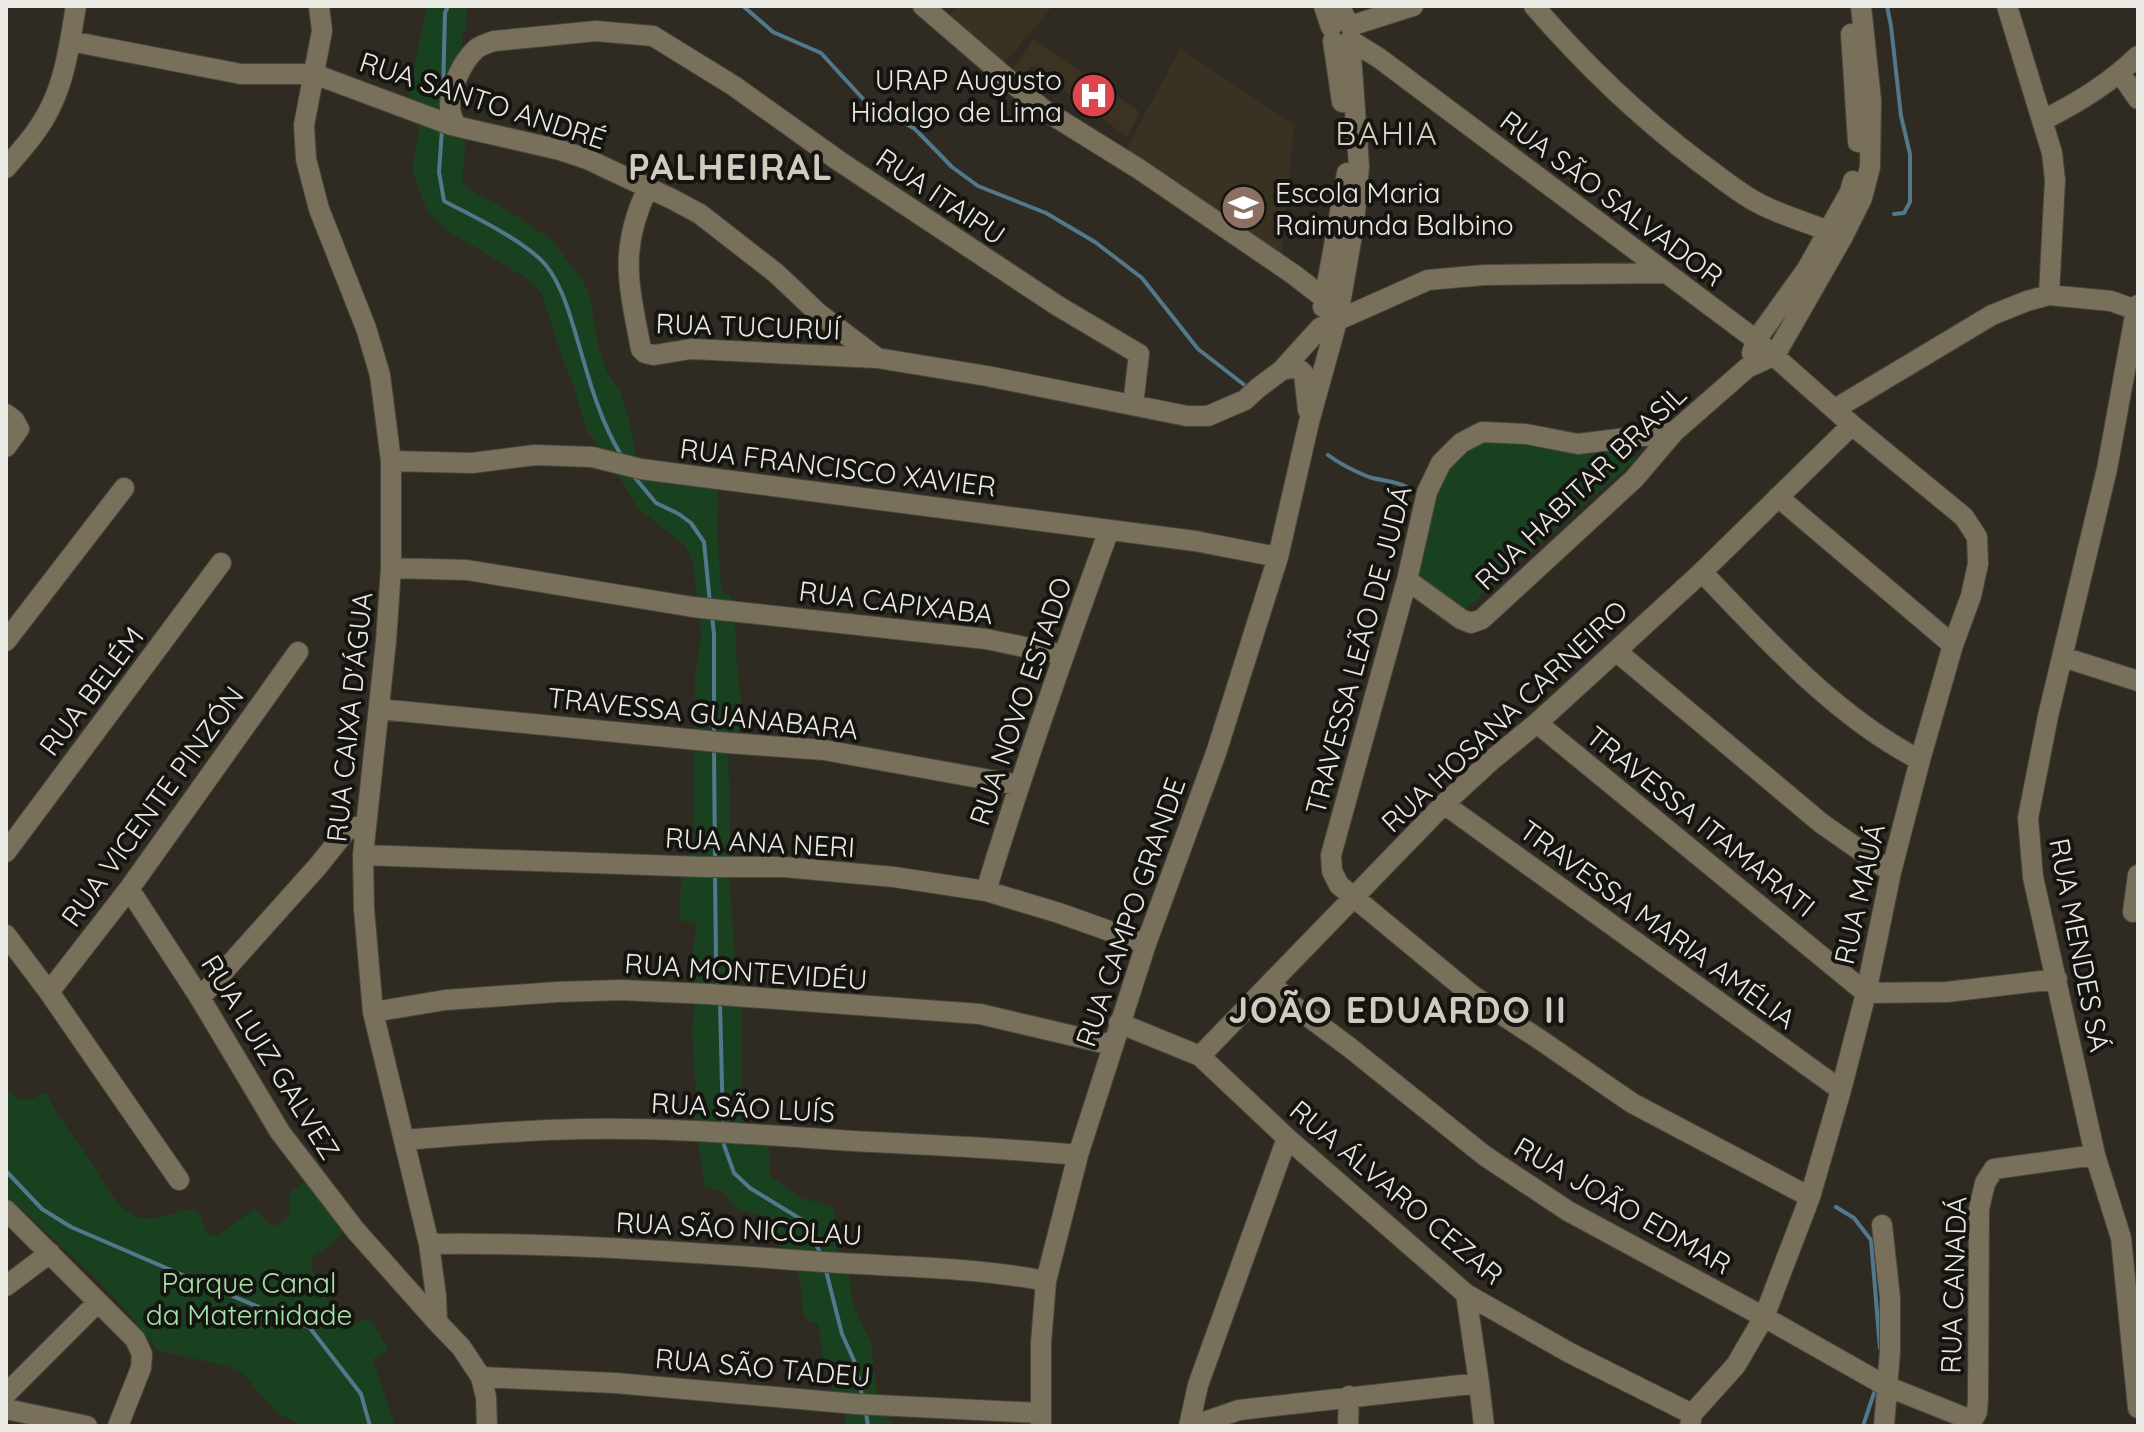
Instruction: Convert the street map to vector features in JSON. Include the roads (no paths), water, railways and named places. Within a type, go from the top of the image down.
[{"type":"street","points":[[6,168],[32,138],[51,108],[62,77],[76,6]]},
{"type":"street","name":"RUA CAIXA D'ÁGUA","points":[[319,6],[322,31],[304,125],[306,159],[319,209],[366,328],[380,375],[391,461],[391,568],[363,855],[364,909],[373,1012],[429,1244],[437,1322]]},
{"type":"street","points":[[923,6],[1044,110],[1164,186],[1324,298]]},
{"type":"street","name":"RUA CAMPO GRANDE","points":[[1041,1420],[1041,1343],[1046,1281],[1078,1155],[1146,944],[1216,753],[1278,557],[1354,224],[1359,166],[1341,33],[1324,6]]},
{"type":"street","name":"RUA CAMPO GRANDE","points":[[1329,324],[1324,298],[1347,174],[1339,6]]},
{"type":"street","points":[[1341,33],[1413,6]]},
{"type":"street","points":[[1534,6],[1610,88],[1667,137],[1734,188],[1761,204],[1828,231]]},
{"type":"street","points":[[1747,368],[1756,340],[1807,269],[1850,192],[1858,163],[1858,126],[1848,6]]},
{"type":"street","points":[[1775,355],[1842,238],[1862,198],[1870,167],[1871,100],[1861,6]]},
{"type":"street","points":[[2007,6],[2052,153],[2055,180],[2049,295]]},
{"type":"street","name":"RUA ITAIPU","points":[[447,123],[452,93],[461,69],[475,50],[484,44],[596,31],[653,36],[734,86],[839,161],[1058,306],[1139,354],[1133,405]]},
{"type":"street","name":"RUA SÃO SALVADOR","points":[[1341,33],[1379,58],[1756,340],[1835,409]]},
{"type":"street","name":"RUA SANTO ANDRÉ","points":[[70,41],[241,74],[314,74],[447,123],[587,159],[700,214],[877,358],[987,376],[1187,416],[1208,416],[1245,400],[1282,370],[1329,324],[1428,280],[1484,275],[1665,273]]},
{"type":"street","points":[[2043,120],[2077,104],[2138,56]]},
{"type":"street","points":[[2120,73],[2138,99]]},
{"type":"street","name":"RUA TUCURUÍ","points":[[648,188],[634,218],[628,253],[629,281],[641,349],[645,353],[660,355],[691,349],[877,358]]},
{"type":"street","points":[[1835,409],[1992,315],[2049,295],[2111,301],[2137,308]]},
{"type":"street","name":"RUA MENDES SÁ","points":[[2137,308],[2107,469],[2048,716],[2028,818],[2033,877],[2095,1155],[2129,1236],[2138,1408]]},
{"type":"street","name":"RUA HABITAR BRASIL","points":[[1407,580],[1461,619],[1471,623],[1482,619],[1634,479],[1674,432],[1747,368],[1775,355]]},
{"type":"street","points":[[1282,370],[1293,367],[1302,370],[1309,422]]},
{"type":"street","name":"RUA MAUÁ","points":[[1691,1420],[1736,1365],[1764,1317],[1810,1197],[1866,993],[1891,872],[1920,760],[1978,564],[1977,537],[1964,517],[1835,409]]},
{"type":"street","points":[[6,447],[12,422]]},
{"type":"street","name":"RUA HOSANA CARNEIRO","points":[[1200,1056],[1444,804],[1702,572],[1852,425]]},
{"type":"street","name":"TRAVESSA LEÃO DE JUDÁ","points":[[1674,432],[1578,444],[1526,434],[1482,432],[1461,443],[1441,463],[1427,492],[1407,580],[1331,855],[1332,871],[1339,885],[1472,995],[1632,1103],[1810,1197]]},
{"type":"street","name":"RUA FRANCISCO XAVIER","points":[[391,461],[472,463],[535,455],[600,459],[638,468],[1195,541],[1278,557]]},
{"type":"street","points":[[6,641],[124,488]]},
{"type":"street","points":[[1778,497],[1953,645]]},
{"type":"street","name":"RUA NOVO ESTADO","points":[[986,891],[1018,785],[1109,530]]},
{"type":"street","name":"RUA BELÉM","points":[[6,852],[221,563]]},
{"type":"street","name":"RUA CAPIXABA","points":[[391,568],[467,570],[699,608],[986,639],[1063,655]]},
{"type":"street","points":[[1702,572],[1759,632],[1838,705],[1920,760]]},
{"type":"street","points":[[1616,651],[1821,823],[1891,872]]},
{"type":"street","name":"RUA VICENTE PINZÓN","points":[[49,992],[129,889],[298,652]]},
{"type":"street","points":[[2063,657],[2138,681]]},
{"type":"street","name":"TRAVESSA GUANABARA","points":[[379,709],[824,750],[1018,785]]},
{"type":"street","name":"TRAVESSA ITAMARATI","points":[[1537,723],[1866,993]]},
{"type":"street","name":"TRAVESSA MARIA AMÉLIA","points":[[1444,804],[1841,1090]]},
{"type":"street","points":[[200,998],[346,831],[365,826]]},
{"type":"street","name":"RUA ANA NERI","points":[[363,855],[784,867],[894,877],[986,891],[1146,944]]},
{"type":"street","points":[[2133,912],[2138,875]]},
{"type":"street","name":"RUA LUIZ GALVEZ","points":[[129,889],[200,998],[280,1132],[356,1231],[437,1322]]},
{"type":"street","points":[[6,935],[179,1180]]},
{"type":"street","points":[[1866,993],[1947,992],[2057,979]]},
{"type":"street","name":"RUA JOÃO EDMAR","points":[[1271,983],[1294,1006],[1485,1156],[1568,1211],[1886,1386],[1956,1415],[1973,1419],[1977,1412]]},
{"type":"street","name":"RUA MONTEVIDÉU","points":[[373,1012],[445,1000],[621,990],[980,1014],[1112,1045]]},
{"type":"street","name":"RUA ÁLVARO CEZAR","points":[[1119,1023],[1200,1056],[1287,1138],[1466,1294],[1691,1420]]},
{"type":"street","name":"RUA SÃO LUÍS","points":[[405,1140],[495,1132],[583,1129],[711,1131],[997,1147],[1078,1155]]},
{"type":"street","points":[[1287,1138],[1198,1385],[1191,1426],[1239,1410],[1479,1383]]},
{"type":"street","name":"RUA CANADÁ","points":[[1977,1412],[1979,1209],[1985,1183],[1994,1169],[2095,1155]]},
{"type":"street","points":[[6,1210],[135,1339],[142,1354],[141,1368],[118,1426]]},
{"type":"street","points":[[1882,1225],[1890,1298],[1890,1351],[1884,1426]]},
{"type":"street","name":"RUA SÃO NICOLAU","points":[[429,1244],[551,1244],[1011,1274],[1046,1281]]},
{"type":"street","points":[[6,1286],[50,1253]]},
{"type":"street","points":[[1466,1294],[1484,1426]]},
{"type":"street","points":[[6,1394],[98,1302]]},
{"type":"street","points":[[437,1322],[461,1347],[481,1377],[486,1397],[487,1426]]},
{"type":"street","name":"RUA SÃO TADEU","points":[[481,1377],[615,1383],[1041,1420]]},
{"type":"street","points":[[1348,1426],[1349,1396]]},
{"type":"street","points":[[6,1409],[87,1426]]},
{"type":"waterway","points":[[443,92],[445,13],[448,6]]},
{"type":"waterway","points":[[743,6],[773,32],[821,53],[865,101],[915,129],[952,167],[978,186],[1046,213],[1095,242],[1142,278],[1198,349],[1247,387]]},
{"type":"waterway","points":[[1887,6],[1901,116],[1910,154],[1910,202],[1904,213],[1894,214]]},
{"type":"waterway","points":[[442,129],[439,172],[444,201],[517,242],[539,258],[554,277],[598,405],[621,455]]},
{"type":"waterway","points":[[1328,455],[1369,477],[1407,487]]},
{"type":"waterway","points":[[631,473],[656,503],[691,523],[704,542],[710,603]]},
{"type":"waterway","points":[[712,615],[714,734]]},
{"type":"waterway","points":[[714,747],[715,862]]},
{"type":"waterway","points":[[715,875],[719,990]]},
{"type":"waterway","points":[[720,1003],[723,1126]]},
{"type":"waterway","points":[[724,1139],[734,1173],[750,1188],[807,1223],[821,1255]]},
{"type":"waterway","points":[[6,1171],[42,1209],[71,1227],[208,1286]]},
{"type":"waterway","points":[[1836,1207],[1854,1218],[1871,1240],[1880,1348]]},
{"type":"waterway","points":[[825,1267],[842,1334],[856,1365],[862,1396]]},
{"type":"waterway","points":[[225,1293],[310,1328],[361,1394],[370,1426]]},
{"type":"waterway","points":[[1863,1426],[1876,1387]]},
{"type":"waterway","points":[[866,1413],[868,1426]]},
{"type":"place","name":"URAP Augusto Hidalgo de Lima","points":[[1093,95]]},
{"type":"place","name":"Escola Maria Raimunda Balbino","points":[[1244,208]]},
{"type":"district","name":"BAHIA","points":[[1387,133]]},
{"type":"district","name":"PALHEIRAL","points":[[731,166]]},
{"type":"district","name":"JOÃO EDUARDO II","points":[[1398,1009]]},
{"type":"park label","name":"Parque Canal da Maternidade","points":[[249,1298]]}]
